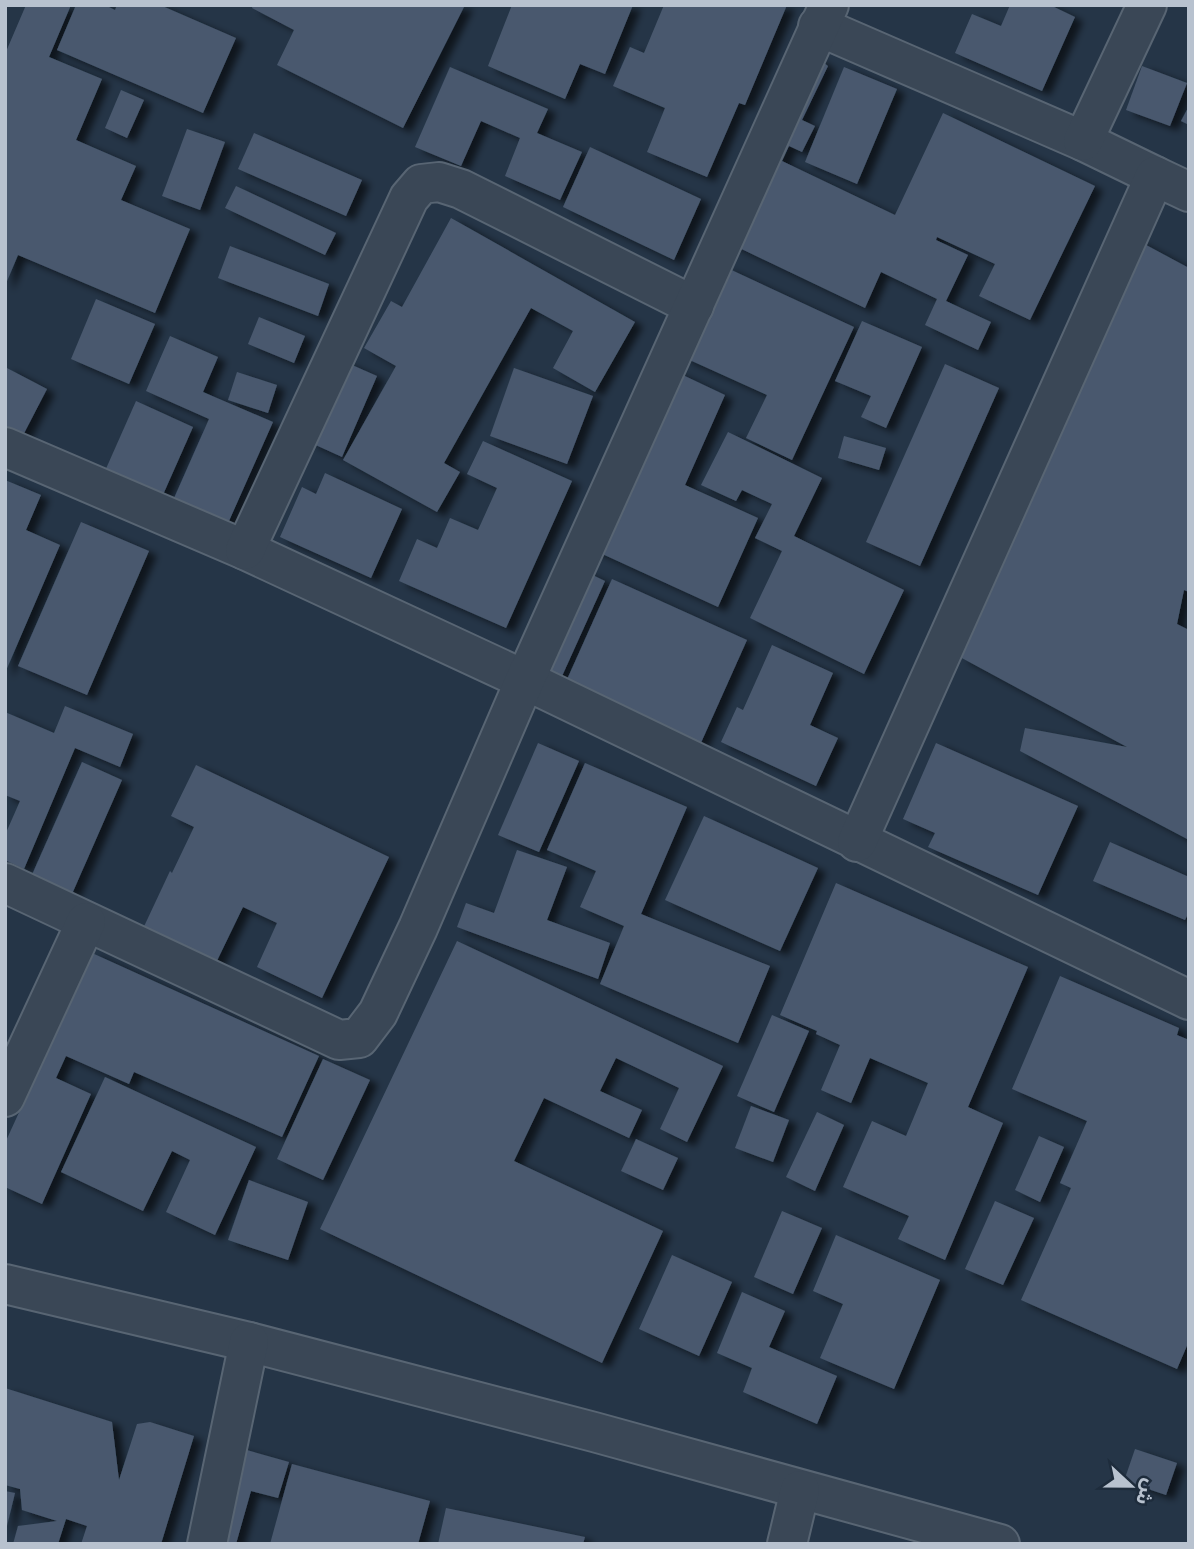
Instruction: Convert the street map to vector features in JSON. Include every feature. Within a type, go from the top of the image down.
[{"type":"street","points":[[1083,141],[1147,5]]},
{"type":"street","points":[[5,883],[339,1040],[359,1038],[378,1013],[390,988],[823,16],[1172,184],[857,842]]},
{"type":"street","points":[[245,550],[409,198],[421,184],[439,182],[461,189],[694,306]]},
{"type":"street","points":[[5,447],[245,550],[525,680],[1189,1000]]},
{"type":"street","points":[[5,1097],[86,922]]},
{"type":"street","points":[[5,1284],[249,1342],[593,1432],[1000,1544]]},
{"type":"street","points":[[207,1544],[249,1342]]},
{"type":"street","points":[[787,1544],[800,1490]]},
{"type":"building","points":[[26,5],[71,5],[49,57],[102,79],[76,140],[136,166],[121,200],[190,229],[155,313],[18,255],[5,286],[5,54]]},
{"type":"building","points":[[76,5],[105,5],[115,10],[117,5],[160,5],[236,38],[203,113],[57,50]]},
{"type":"building","points":[[253,5],[465,5],[403,128],[277,65],[294,30],[252,8]]},
{"type":"building","points":[[512,5],[633,5],[605,74],[580,64],[565,99],[488,66]]},
{"type":"building","points":[[664,5],[787,5],[745,105],[739,103],[707,177],[647,152],[665,108],[613,86],[630,47],[644,53]]},
{"type":"building","points":[[1010,5],[1050,5],[1075,17],[1042,91],[955,53],[972,14],[1001,26]]},
{"type":"building","points":[[816,57],[828,66],[802,120],[815,126],[802,152],[789,146],[782,161],[895,215],[943,113],[1095,186],[1030,320],[979,296],[995,264],[937,237],[936,240],[968,255],[946,301],[991,322],[978,350],[925,325],[937,299],[881,272],[865,308],[729,243]]},
{"type":"building","points":[[1142,66],[1187,83],[1170,126],[1126,110]]},
{"type":"building","points":[[450,67],[548,109],[537,133],[582,152],[560,200],[505,176],[520,138],[481,121],[461,166],[415,147]]},
{"type":"building","points":[[844,67],[897,89],[857,184],[805,162]]},
{"type":"building","points":[[121,90],[144,100],[127,138],[105,128]]},
{"type":"building","points":[[1189,106],[1189,125],[1181,121]]},
{"type":"building","points":[[187,129],[225,142],[200,210],[162,196]]},
{"type":"building","points":[[254,133],[362,180],[346,216],[238,169]]},
{"type":"building","points":[[590,147],[701,199],[674,260],[563,207]]},
{"type":"building","points":[[236,186],[336,233],[325,255],[225,208]]},
{"type":"building","points":[[451,218],[635,322],[595,392],[553,368],[573,331],[531,308],[444,463],[460,472],[437,512],[343,460],[396,366],[364,348],[391,301],[402,307]]},
{"type":"building","points":[[1135,239],[1189,268],[1189,592],[1184,590],[1177,624],[1189,630],[1189,840],[1020,751],[1025,728],[1127,747],[960,657]]},
{"type":"building","points":[[230,246],[329,284],[318,316],[218,278]]},
{"type":"building","points":[[725,267],[854,327],[792,460],[746,438],[767,395],[683,357]]},
{"type":"building","points":[[96,299],[155,324],[129,384],[71,359]]},
{"type":"building","points":[[259,317],[305,336],[294,363],[248,344]]},
{"type":"building","points":[[862,321],[922,347],[886,428],[861,417],[871,396],[835,381]]},
{"type":"building","points":[[170,336],[218,357],[203,392],[273,422],[225,530],[171,505],[209,419],[146,391]]},
{"type":"building","points":[[343,361],[377,376],[342,457],[309,442]]},
{"type":"building","points":[[945,364],[999,388],[920,566],[866,542]]},
{"type":"building","points":[[5,367],[47,389],[19,443],[5,436]]},
{"type":"building","points":[[514,368],[593,396],[567,464],[490,436]]},
{"type":"building","points":[[668,368],[725,395],[685,485],[758,518],[718,607],[587,547]]},
{"type":"building","points":[[237,372],[277,385],[268,413],[228,400]]},
{"type":"building","points":[[136,401],[193,427],[158,506],[101,480]]},
{"type":"building","points":[[728,432],[822,478],[794,536],[904,590],[864,674],[750,618],[782,551],[755,538],[772,504],[742,490],[736,501],[701,485]]},
{"type":"building","points":[[844,436],[886,448],[879,470],[838,458]]},
{"type":"building","points":[[483,441],[572,481],[506,628],[399,581],[417,539],[437,548],[450,518],[478,530],[497,488],[467,474]]},
{"type":"building","points":[[325,473],[402,509],[371,578],[280,537],[302,487],[316,494]]},
{"type":"building","points":[[5,480],[41,495],[26,530],[60,545],[5,673]]},
{"type":"building","points":[[81,522],[149,551],[87,695],[18,666]]},
{"type":"building","points":[[580,569],[605,581],[558,685],[533,673]]},
{"type":"building","points":[[612,579],[747,640],[700,745],[565,684]]},
{"type":"building","points":[[772,645],[833,673],[810,725],[838,738],[816,786],[721,742],[737,707],[743,710]]},
{"type":"building","points":[[65,706],[133,734],[120,767],[75,748],[24,869],[5,860],[5,835],[20,801],[5,795],[5,712],[54,733]]},
{"type":"building","points":[[538,743],[579,761],[539,852],[498,835]]},
{"type":"building","points":[[936,743],[1078,806],[1038,895],[928,847],[935,833],[903,819]]},
{"type":"building","points":[[82,762],[122,780],[72,894],[31,877]]},
{"type":"building","points":[[585,763],[687,807],[641,914],[770,966],[738,1043],[600,984],[624,926],[580,907],[596,871],[547,850]]},
{"type":"building","points":[[196,765],[389,857],[322,998],[257,967],[277,923],[243,907],[213,969],[140,935],[194,827],[171,816]]},
{"type":"building","points":[[704,816],[818,868],[780,951],[665,900]]},
{"type":"building","points":[[1110,842],[1189,877],[1189,912],[1185,920],[1093,881]]},
{"type":"building","points":[[517,850],[567,867],[547,920],[610,943],[598,979],[457,927],[466,903],[494,913]]},
{"type":"building","points":[[836,883],[1028,967],[968,1107],[1003,1123],[945,1260],[898,1239],[909,1216],[843,1187],[872,1121],[906,1136],[928,1083],[870,1058],[851,1103],[821,1090],[840,1045],[816,1034],[817,1031],[780,1015]]},
{"type":"building","points":[[457,941],[723,1066],[687,1142],[660,1129],[679,1088],[616,1058],[600,1091],[642,1110],[629,1138],[544,1098],[514,1161],[663,1231],[602,1363],[320,1229]]},
{"type":"building","points":[[92,953],[319,1056],[282,1137],[134,1072],[129,1084],[66,1056],[56,1078],[91,1094],[42,1204],[5,1187],[5,1143]]},
{"type":"building","points":[[1060,976],[1179,1028],[1177,1035],[1189,1040],[1189,1341],[1177,1369],[1021,1300],[1071,1188],[1060,1183],[1087,1121],[1012,1089]]},
{"type":"building","points":[[772,1015],[809,1031],[774,1112],[737,1096]]},
{"type":"building","points":[[323,1059],[370,1080],[323,1180],[277,1159]]},
{"type":"building","points":[[105,1077],[256,1147],[215,1235],[166,1212],[190,1160],[172,1151],[143,1211],[61,1172]]},
{"type":"building","points":[[751,1106],[789,1120],[773,1162],[735,1148]]},
{"type":"building","points":[[817,1112],[844,1125],[815,1191],[786,1177]]},
{"type":"building","points":[[1039,1136],[1064,1147],[1040,1202],[1015,1190]]},
{"type":"building","points":[[636,1139],[678,1158],[663,1190],[621,1171]]},
{"type":"building","points":[[249,1180],[308,1202],[288,1260],[228,1240]]},
{"type":"building","points":[[995,1201],[1034,1218],[1003,1285],[965,1269]]},
{"type":"building","points":[[782,1211],[822,1228],[793,1294],[754,1277]]},
{"type":"building","points":[[836,1235],[940,1280],[894,1389],[820,1358],[843,1304],[813,1291]]},
{"type":"building","points":[[672,1255],[732,1282],[699,1356],[639,1329]]},
{"type":"building","points":[[742,1292],[785,1311],[769,1347],[837,1376],[817,1424],[743,1392],[752,1368],[717,1353]]},
{"type":"building","points":[[5,1388],[112,1422],[119,1480],[137,1424],[150,1422],[194,1436],[161,1544],[81,1544],[87,1526],[66,1519],[58,1544],[13,1544],[18,1526],[57,1521],[22,1510],[20,1489],[5,1485]]},
{"type":"building","points":[[215,1441],[289,1462],[278,1498],[251,1491],[236,1544],[187,1544]]},
{"type":"building","points":[[1135,1449],[1177,1463],[1166,1495],[1124,1481]]},
{"type":"building","points":[[292,1464],[430,1501],[418,1544],[270,1544]]},
{"type":"building","points":[[5,1491],[15,1493],[6,1530],[5,1530]]},
{"type":"building","points":[[446,1508],[585,1537],[583,1544],[438,1544]]}]
